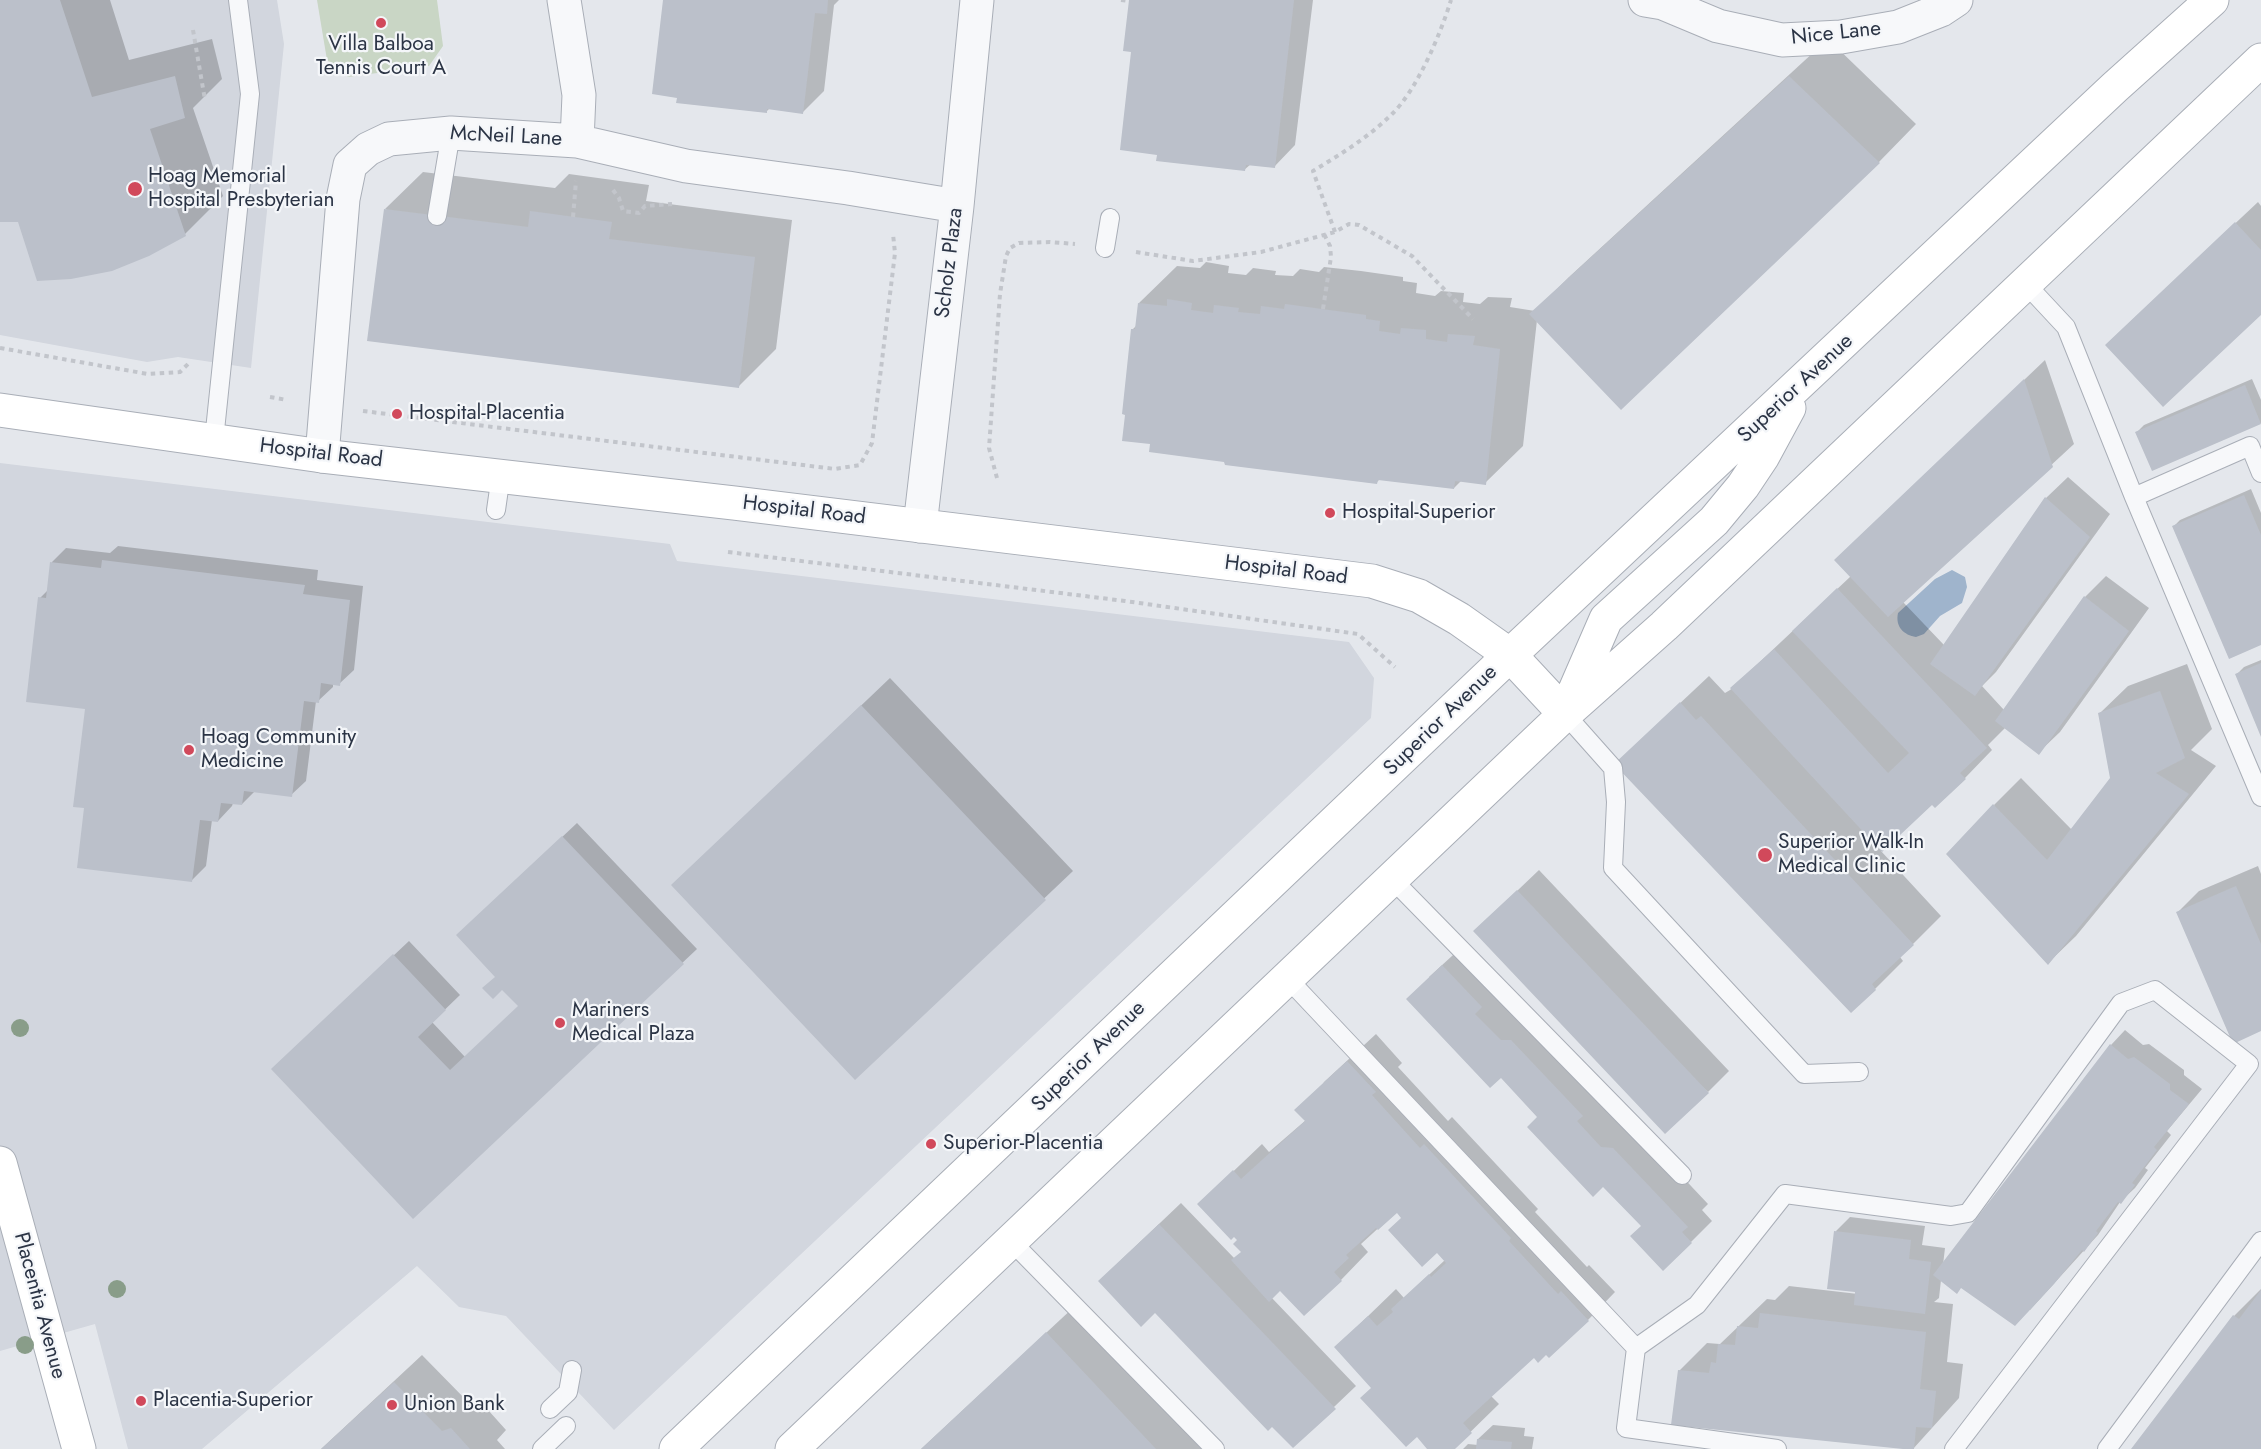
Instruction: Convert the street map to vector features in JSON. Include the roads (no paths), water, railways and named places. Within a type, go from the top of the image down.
[{"type":"main road","name":"Superior Avenue","points":[[676,1449],[1510,656],[2106,95],[2212,0]]},
{"type":"main road","points":[[792,1449],[1565,714],[1664,626],[2261,60]]},
{"type":"main road","points":[[1565,714],[1606,619],[1714,521],[1743,486],[1763,456],[1803,382]]},
{"type":"main road","name":"Hospital Road","points":[[0,410],[322,456],[920,525],[1372,581],[1419,596],[1459,619],[1510,656],[1565,714]]},
{"type":"main road","name":"Placentia Avenue","points":[[0,1163],[79,1449]]},
{"type":"street","points":[[564,0],[579,95],[577,141]]},
{"type":"street","name":"Scholz Plaza","points":[[920,525],[957,206],[977,0]]},
{"type":"street","name":"Nice Lane","points":[[1645,0],[1663,3],[1718,26],[1782,40],[1841,37],[1898,27],[1941,10],[1956,0]]},
{"type":"street","name":"McNeil Lane","points":[[322,456],[342,199],[350,165],[368,149],[389,139],[451,133],[577,141],[686,166],[848,188],[957,206]]},
{"type":"lane","points":[[214,440],[250,94],[238,0]]},
{"type":"lane","points":[[437,216],[451,133]]},
{"type":"lane","points":[[1105,248],[1110,218]]},
{"type":"lane","points":[[2025,283],[2066,327],[2134,496],[2261,797]]},
{"type":"lane","points":[[2134,496],[2250,446],[2261,473]]},
{"type":"lane","points":[[496,510],[501,476]]},
{"type":"lane","points":[[1565,714],[1613,768],[1617,802],[1612,868],[1804,1074],[1859,1072]]},
{"type":"lane","points":[[1392,879],[1682,1175]]},
{"type":"lane","points":[[1288,979],[1636,1348]]},
{"type":"lane","points":[[1777,1449],[1626,1428],[1636,1348],[1697,1305],[1785,1194],[1951,1216],[1968,1213],[2121,1003],[2155,990],[2249,1064],[1954,1449]]},
{"type":"lane","points":[[1011,1241],[1215,1449]]},
{"type":"lane","points":[[2107,1449],[2261,1241]]},
{"type":"lane","points":[[550,1409],[568,1392],[572,1370]]},
{"type":"lane","points":[[542,1449],[567,1426]]},
{"type":"water","points":[[1952,570],[1965,577],[1967,587],[1962,603],[1940,616],[1924,634],[1916,637],[1901,630],[1897,618],[1898,613],[1935,579]]},
{"type":"place","name":"Villa Balboa Tennis Court A","points":[[381,23]]},
{"type":"place","name":"Hoag Memorial Hospital Presbyterian","points":[[135,189]]},
{"type":"place","name":"Hospital-Placentia","points":[[397,414]]},
{"type":"place","name":"Hospital-Superior","points":[[1330,513]]},
{"type":"place","name":"Hoag Community Medicine","points":[[189,750]]},
{"type":"place","name":"Superior Walk-In Medical Clinic","points":[[1765,855]]},
{"type":"place","name":"Mariners Medical Plaza","points":[[560,1023]]},
{"type":"place","name":"Superior-Placentia","points":[[931,1144]]},
{"type":"place","name":"Placentia-Superior","points":[[141,1401]]},
{"type":"place","name":"Union Bank","points":[[392,1405]]}]
